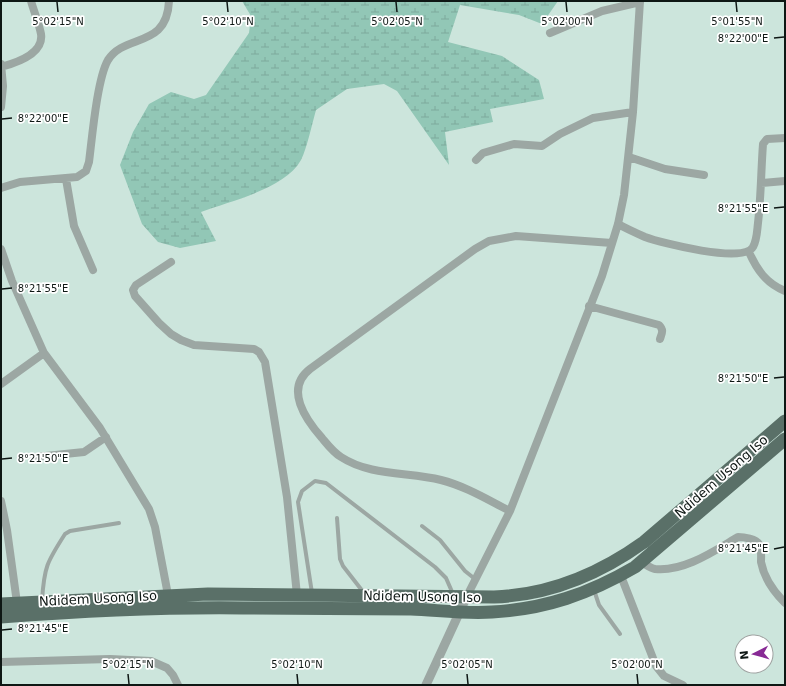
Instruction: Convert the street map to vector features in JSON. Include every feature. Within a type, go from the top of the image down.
[{"type":"highway","name":"Ndidem Usong Iso","points":[[1,604],[168,595],[512,597],[536,593],[577,580],[602,569],[644,542],[785,421]]},
{"type":"highway","name":"Ndidem Usong Iso","points":[[1,617],[64,612],[208,607],[491,612],[518,610],[570,599],[621,576],[641,562],[785,439]]},
{"type":"street","points":[[1,107],[3,86],[1,66],[22,60],[37,50],[41,36],[32,1]]},
{"type":"street","points":[[1,188],[20,182],[66,179],[83,175],[88,167],[98,96],[108,61],[117,51],[157,32],[165,22],[169,12],[169,1]]},
{"type":"street","points":[[426,685],[460,611],[460,596],[476,579],[510,511],[589,306],[618,224],[629,156],[640,1],[602,11],[550,32]]},
{"type":"street","points":[[476,160],[483,153],[514,144],[542,146],[560,134],[587,121],[605,116],[633,112]]},
{"type":"street","points":[[618,224],[646,237],[691,249],[736,255],[749,252],[753,247],[756,238],[764,141],[771,138],[785,138]]},
{"type":"street","points":[[629,156],[665,169],[704,175]]},
{"type":"street","points":[[66,179],[74,226],[93,270]]},
{"type":"street","points":[[761,183],[785,181]]},
{"type":"street","points":[[510,511],[461,486],[442,480],[360,466],[340,457],[312,426],[301,410],[298,398],[301,380],[304,374],[310,369],[488,241],[516,236],[612,243]]},
{"type":"street","points":[[1,249],[12,281],[44,353],[106,437],[149,509],[156,534],[168,595]]},
{"type":"street","points":[[749,252],[761,274],[775,287],[785,291]]},
{"type":"street","points":[[171,262],[136,285],[132,290],[135,296],[159,323],[171,334],[194,345],[254,349],[260,352],[265,362],[287,497],[297,595]]},
{"type":"street","points":[[589,306],[660,325],[663,332],[660,339]]},
{"type":"street","points":[[1,384],[44,353]]},
{"type":"street","points":[[36,457],[84,452],[106,437]]},
{"type":"street","points":[[1,503],[7,530],[16,603]]},
{"type":"street","points":[[641,562],[655,569],[690,563],[699,560],[738,537],[743,537],[756,541],[759,544],[762,570],[766,579],[785,603]]},
{"type":"street","points":[[621,576],[656,666],[664,676],[683,685]]},
{"type":"street","points":[[1,662],[88,659],[151,661],[167,668],[173,675],[178,685]]},
{"type":"lane","points":[[312,595],[298,502],[302,492],[315,481],[326,483],[435,567],[460,596]]},
{"type":"lane","points":[[337,518],[340,559],[343,566],[366,595]]},
{"type":"lane","points":[[42,601],[44,575],[47,564],[65,534],[70,531],[119,523]]},
{"type":"lane","points":[[422,526],[440,540],[466,571],[476,579]]},
{"type":"lane","points":[[593,589],[599,605],[620,634]]},
{"type":"green space","points":[[242,1],[558,1],[542,24],[519,15],[460,5],[448,42],[502,56],[539,80],[544,99],[490,109],[493,122],[445,132],[449,165],[397,91],[384,84],[347,89],[316,110],[301,160],[283,179],[256,193],[201,212],[216,241],[180,248],[158,242],[142,224],[120,165],[133,132],[149,104],[171,92],[194,99],[206,95],[249,33],[251,16]]}]
